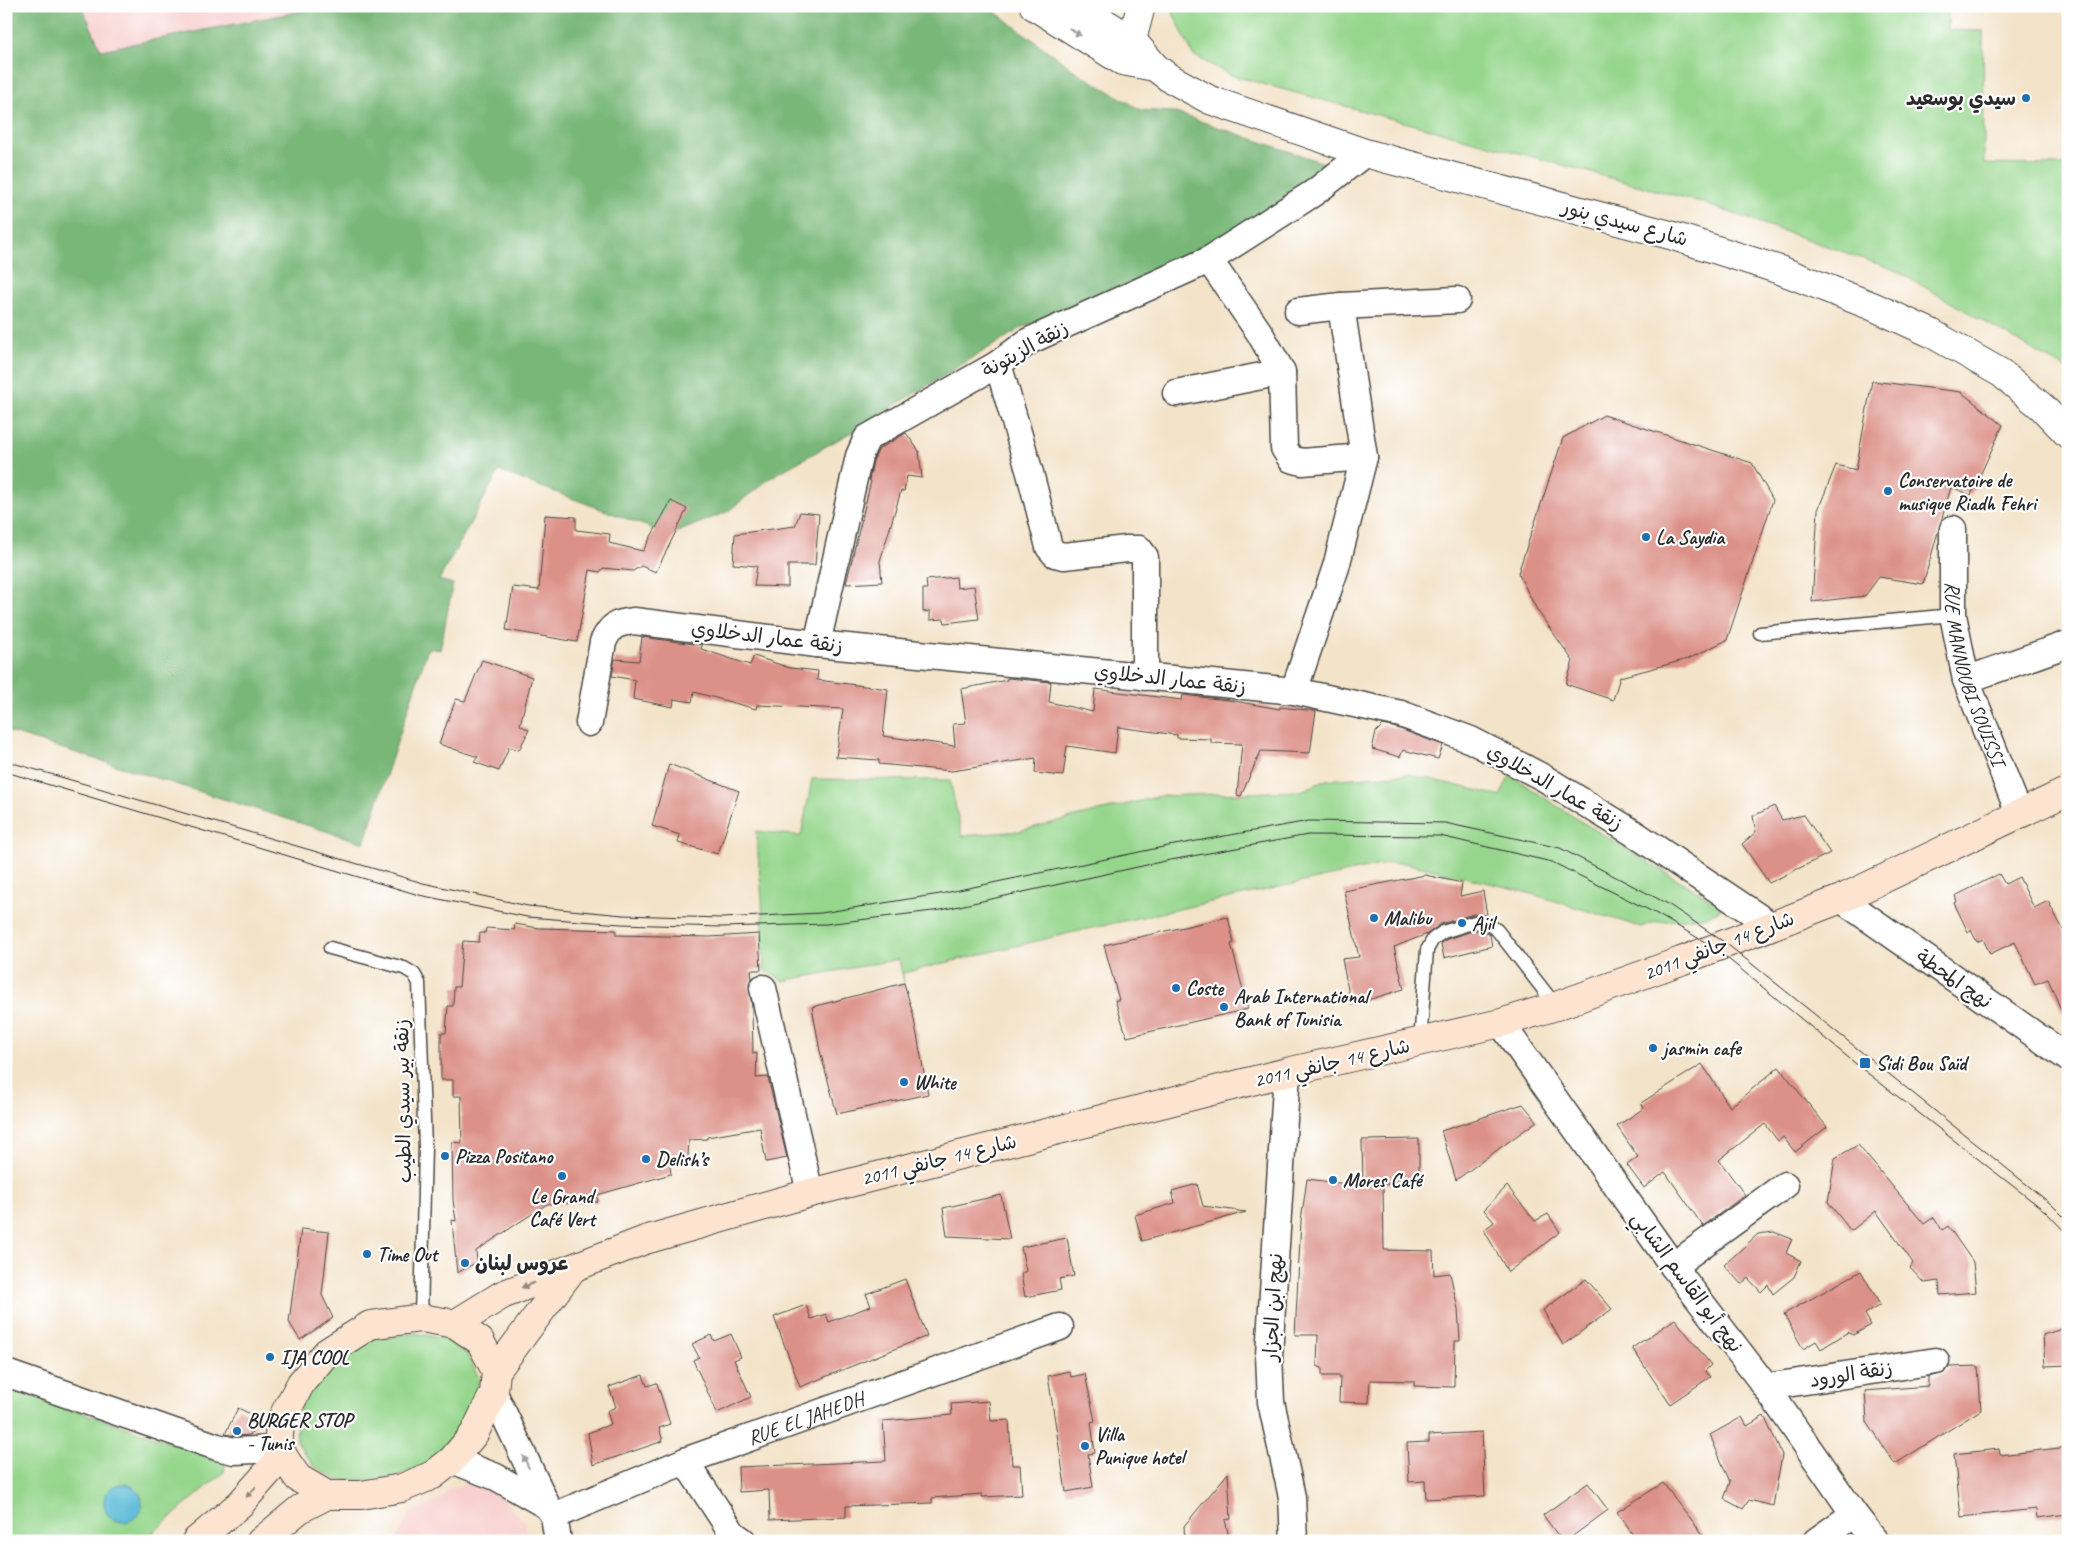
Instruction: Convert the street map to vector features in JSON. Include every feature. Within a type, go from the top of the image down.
[{"type":"main road","name":"شارع 14 جانفي 2011","points":[[455,1324],[502,1295],[645,1240],[810,1193],[1288,1072],[1501,1023],[1556,1006],[1841,899],[2068,791]]},
{"type":"main road","points":[[261,1541],[300,1509],[327,1495],[361,1495],[402,1488],[433,1474],[452,1460],[474,1434],[495,1382],[573,1268]]},
{"type":"main road","points":[[327,1495],[298,1478],[281,1452],[280,1422],[301,1383],[327,1352],[370,1325],[421,1318],[455,1324],[480,1341],[495,1382]]},
{"type":"main road","points":[[196,1541],[240,1504],[281,1452]]},
{"type":"street","name":"شارع سيدي بنور","points":[[1034,6],[1127,50],[1210,100],[1365,153],[1670,235],[1780,270],[1872,306],[1931,332],[2001,373],[2042,407],[2068,434]]},
{"type":"street","name":"شارع سيدي بنور","points":[[1078,6],[1127,50]]},
{"type":"street","points":[[1127,50],[1141,6]]},
{"type":"street","name":"زنقة الزيتونة","points":[[817,644],[863,445],[867,438],[998,364],[1029,341],[1209,260],[1315,192],[1365,153]]},
{"type":"street","points":[[1209,260],[1259,332],[1282,372],[1284,448],[1291,459],[1302,462],[1364,457]]},
{"type":"street","points":[[1298,311],[1341,306],[1458,300]]},
{"type":"street","points":[[1294,691],[1336,568],[1364,457],[1341,306]]},
{"type":"street","points":[[998,364],[1030,473],[1049,547],[1055,554],[1064,556],[1127,548],[1140,550],[1145,557],[1145,677]]},
{"type":"street","points":[[1176,393],[1282,372]]},
{"type":"street","name":"RUE MANNOUBI SOUISSI","points":[[1952,529],[1954,615],[1966,680],[2020,813]]},
{"type":"street","name":"زنقة عمار الدخلاوي","points":[[589,723],[603,642],[609,630],[618,623],[634,620],[817,644],[1294,691],[1400,714],[1471,740],[1544,778],[1632,832],[1772,926]]},
{"type":"street","points":[[1966,680],[2068,644]]},
{"type":"street","name":"نهج المحطة","points":[[1841,899],[2039,1040],[2068,1058]]},
{"type":"street","points":[[762,988],[810,1193]]},
{"type":"street","name":"نهج أبو القاسم الشابي","points":[[1501,1023],[1673,1266],[1766,1387],[1854,1514],[1875,1541]]},
{"type":"street","name":"نهج ابن الجزار","points":[[1288,1072],[1269,1354],[1271,1402],[1292,1497],[1294,1541]]},
{"type":"street","points":[[1673,1266],[1785,1185]]},
{"type":"street","name":"RUE EL JAHEDH","points":[[553,1521],[685,1461],[1060,1327]]},
{"type":"street","name":"زنقة الورود","points":[[1766,1387],[1936,1361]]},
{"type":"street","points":[[6,1373],[216,1447],[234,1450],[281,1452]]},
{"type":"street","points":[[495,1382],[553,1521]]},
{"type":"street","points":[[452,1460],[496,1477],[553,1521]]},
{"type":"street","points":[[685,1461],[733,1534],[743,1541]]},
{"type":"street","points":[[1816,1541],[1854,1514]]},
{"type":"lane","points":[[1760,633],[1954,615]]},
{"type":"lane","points":[[1420,1043],[1427,950],[1433,939],[1444,932],[1475,922],[1486,923],[1497,930],[1556,1006]]},
{"type":"lane","name":"زنقة بير سيدي الطيب","points":[[330,948],[404,968],[414,974],[419,983],[425,1147],[421,1318]]},
{"type":"shaded area","points":[[82,6],[328,6],[101,50]]},
{"type":"shaded area","points":[[467,1484],[497,1494],[525,1522],[527,1541],[395,1541],[410,1513],[440,1500],[449,1489]]},
{"type":"green space","points":[[6,6],[82,6],[101,50],[328,6],[987,6],[1075,71],[1141,110],[1173,112],[1333,166],[1204,253],[1023,327],[850,433],[773,476],[727,512],[670,535],[499,471],[439,580],[453,584],[440,650],[428,648],[364,843],[6,731]]},
{"type":"green space","points":[[1173,6],[1948,6],[1948,30],[1983,31],[1984,164],[2068,165],[2068,370],[1895,270],[1703,203],[1230,75],[1193,55],[1173,13]]},
{"type":"green space","points":[[1409,774],[1500,796],[1510,775],[1577,819],[1723,907],[1709,916],[1652,923],[1641,927],[1515,889],[1405,863],[1390,863],[1087,929],[903,973],[904,983],[899,959],[783,981],[764,970],[762,900],[756,831],[801,836],[812,779],[950,780],[962,836],[1019,831],[1160,796],[1301,791],[1326,780]]},
{"type":"green space","points":[[416,1333],[444,1339],[466,1353],[479,1378],[477,1396],[460,1430],[442,1452],[426,1464],[400,1475],[367,1480],[338,1480],[314,1466],[297,1442],[296,1416],[312,1386],[336,1359],[372,1339]]},
{"type":"green space","points":[[6,1387],[223,1460],[224,1472],[143,1541],[6,1541]]},
{"type":"water","points":[[123,1484],[136,1490],[142,1503],[136,1516],[123,1522],[110,1516],[104,1503],[110,1490]]},
{"type":"building","name":"Conservatoire de musique Riadh Fehri","points":[[1872,381],[1961,392],[2003,425],[1971,495],[1951,487],[1923,584],[1879,577],[1865,596],[1812,602],[1818,510],[1836,465],[1856,470]]},
{"type":"building","name":"La Saydia","points":[[1604,415],[1752,463],[1773,500],[1727,640],[1688,659],[1620,677],[1613,700],[1566,684],[1573,661],[1537,610],[1518,573],[1563,438]]},
{"type":"building","points":[[906,433],[919,451],[922,478],[907,476],[904,491],[901,491],[880,561],[882,582],[846,584],[871,481],[869,480],[873,461],[879,449]]},
{"type":"building","points":[[671,501],[687,509],[656,572],[641,566],[633,571],[603,568],[600,572],[590,570],[577,642],[506,630],[513,587],[539,590],[545,515],[576,517],[576,530],[610,534],[609,543],[643,551]]},
{"type":"building","points":[[800,512],[819,514],[815,565],[788,565],[788,587],[754,586],[757,566],[733,564],[735,534],[795,526]]},
{"type":"building","points":[[956,577],[957,588],[974,586],[979,619],[945,623],[944,619],[930,620],[930,611],[923,612],[923,589],[927,589],[926,580]]},
{"type":"building","points":[[642,637],[702,645],[701,649],[750,665],[754,656],[790,668],[818,671],[817,680],[888,689],[883,736],[955,746],[953,724],[966,723],[961,689],[1007,680],[1007,678],[1051,682],[1049,702],[1093,712],[1095,689],[1182,700],[1183,695],[1280,709],[1280,707],[1316,711],[1310,753],[1261,751],[1241,796],[1237,795],[1242,744],[1211,743],[1211,739],[1177,738],[1177,735],[1118,727],[1115,753],[1067,746],[1063,776],[1035,773],[1036,758],[952,771],[879,764],[879,760],[836,757],[843,709],[757,705],[756,709],[694,692],[692,702],[674,699],[673,707],[633,699],[635,680],[612,676],[615,659],[639,661]]},
{"type":"building","points":[[482,660],[532,677],[520,725],[529,730],[519,750],[509,747],[499,771],[474,762],[478,757],[439,744],[456,699],[465,701]]},
{"type":"building","points":[[1383,725],[1397,728],[1443,745],[1438,759],[1403,750],[1400,757],[1372,749],[1376,732]]},
{"type":"building","points":[[669,764],[739,791],[718,854],[678,843],[680,835],[652,826]]},
{"type":"building","points":[[1774,806],[1782,820],[1804,815],[1830,853],[1769,883],[1742,844],[1756,832],[1753,816]]},
{"type":"building","points":[[1999,874],[2005,884],[2019,877],[2034,908],[2048,901],[2068,939],[2068,1026],[2048,979],[2035,984],[2015,942],[1990,954],[1983,939],[1977,942],[1971,930],[1968,932],[1954,903],[1957,901],[1955,896]]},
{"type":"building","points":[[1425,875],[1462,883],[1460,896],[1483,891],[1487,915],[1473,914],[1441,924],[1427,934],[1394,947],[1404,989],[1351,1005],[1342,959],[1359,957],[1344,891]]},
{"type":"building","points":[[1228,917],[1234,943],[1231,944],[1248,1009],[1127,1037],[1115,1000],[1119,1000],[1104,945]]},
{"type":"building","points":[[515,924],[539,928],[616,930],[616,935],[710,937],[759,934],[761,970],[751,970],[752,979],[749,984],[752,1008],[753,1054],[757,1053],[756,1078],[768,1077],[787,1158],[766,1162],[760,1128],[707,1137],[707,1139],[689,1140],[688,1157],[669,1160],[671,1174],[597,1195],[598,1202],[547,1204],[476,1251],[477,1262],[457,1273],[452,1220],[456,1221],[453,1200],[452,1142],[462,1143],[461,1096],[453,1096],[453,1080],[441,1080],[441,1033],[446,1033],[448,1006],[453,1006],[454,987],[459,987],[463,941],[479,942],[480,933],[485,933],[486,928],[514,930]]},
{"type":"building","points":[[1476,930],[1490,935],[1492,946],[1444,958],[1441,944],[1447,939]]},
{"type":"building","points":[[904,983],[913,1014],[928,1094],[837,1114],[820,1051],[812,1007]]},
{"type":"building","points":[[1702,1064],[1730,1107],[1779,1067],[1827,1127],[1795,1152],[1783,1137],[1778,1141],[1765,1124],[1719,1160],[1745,1195],[1703,1226],[1665,1172],[1644,1188],[1627,1165],[1638,1157],[1617,1126],[1644,1108],[1641,1103]]},
{"type":"building","points":[[1523,1104],[1537,1121],[1456,1180],[1441,1131]]},
{"type":"building","points":[[1419,1139],[1419,1184],[1383,1184],[1384,1250],[1433,1251],[1434,1275],[1450,1273],[1458,1309],[1460,1341],[1455,1341],[1454,1387],[1414,1386],[1414,1381],[1370,1380],[1369,1403],[1339,1402],[1340,1376],[1322,1376],[1322,1368],[1317,1366],[1318,1335],[1295,1335],[1301,1221],[1307,1179],[1363,1186],[1362,1140]]},
{"type":"building","points":[[1858,1145],[1924,1224],[1934,1217],[1942,1230],[1948,1226],[1973,1262],[1976,1292],[1940,1295],[1939,1281],[1924,1283],[1910,1268],[1913,1263],[1876,1211],[1851,1231],[1828,1202],[1835,1158]]},
{"type":"building","points":[[1197,1184],[1203,1206],[1246,1212],[1142,1241],[1135,1215],[1175,1203],[1172,1191]]},
{"type":"building","points":[[1507,1186],[1535,1221],[1548,1214],[1560,1232],[1508,1272],[1484,1230],[1494,1222],[1484,1210]]},
{"type":"building","points":[[1001,1195],[1010,1239],[947,1236],[943,1208]]},
{"type":"building","points":[[301,1229],[329,1232],[322,1295],[333,1318],[300,1340],[289,1322]]},
{"type":"building","points":[[1774,1232],[1792,1239],[1786,1253],[1801,1261],[1794,1277],[1773,1294],[1768,1285],[1761,1292],[1748,1278],[1741,1284],[1724,1265],[1758,1234]]},
{"type":"building","points":[[1067,1238],[1074,1276],[1059,1279],[1061,1290],[1025,1297],[1021,1274],[1026,1271],[1021,1247]]},
{"type":"building","points":[[1861,1271],[1880,1305],[1865,1314],[1871,1325],[1853,1335],[1848,1332],[1821,1349],[1816,1341],[1803,1349],[1784,1314]]},
{"type":"building","points":[[905,1279],[927,1336],[800,1387],[774,1317],[806,1305],[811,1319],[826,1314],[829,1322],[871,1306],[866,1294]]},
{"type":"building","points":[[1586,1279],[1612,1309],[1563,1345],[1543,1310]]},
{"type":"building","points":[[1675,1319],[1711,1365],[1705,1371],[1710,1377],[1670,1404],[1632,1348]]},
{"type":"building","points":[[2068,1327],[2068,1365],[2045,1366],[2043,1335]]},
{"type":"building","points":[[731,1334],[741,1357],[734,1360],[751,1397],[717,1413],[693,1360],[699,1357],[692,1344],[711,1335],[714,1341]]},
{"type":"building","points":[[1978,1366],[1981,1410],[1895,1464],[1867,1422],[1865,1391],[1928,1386],[1928,1377],[1945,1373],[1949,1367]]},
{"type":"building","points":[[1069,1371],[1071,1377],[1085,1374],[1095,1421],[1091,1422],[1095,1453],[1088,1454],[1093,1487],[1066,1492],[1048,1376]]},
{"type":"building","points":[[643,1375],[647,1386],[657,1383],[670,1424],[659,1428],[663,1441],[593,1465],[588,1433],[611,1424],[607,1411],[616,1407],[609,1387]]},
{"type":"building","points":[[989,1401],[991,1421],[1009,1420],[1012,1465],[1020,1465],[1022,1495],[982,1497],[982,1494],[932,1498],[932,1503],[846,1506],[846,1517],[770,1520],[769,1490],[739,1492],[738,1467],[886,1461],[883,1421],[952,1415],[951,1404]]},
{"type":"building","points":[[238,1408],[259,1418],[250,1435],[235,1436],[225,1434]]},
{"type":"building","points":[[1764,1416],[1782,1455],[1773,1506],[1749,1500],[1743,1509],[1724,1499],[1730,1482],[1710,1435],[1742,1417],[1747,1426]]},
{"type":"building","points":[[1482,1432],[1485,1496],[1426,1499],[1425,1481],[1409,1482],[1407,1443],[1429,1442],[1429,1435]]},
{"type":"building","points":[[2068,1447],[2068,1514],[2037,1518],[2036,1509],[1961,1517],[1954,1454],[1999,1449],[2000,1455]]},
{"type":"building","points":[[1228,1473],[1231,1519],[1225,1520],[1230,1541],[1185,1541],[1184,1526]]},
{"type":"building","points":[[1588,1483],[1608,1510],[1566,1541],[1562,1541],[1543,1515]]},
{"type":"building","points":[[1663,1483],[1708,1541],[1637,1541],[1617,1512]]},
{"type":"tram line","points":[[6,761],[423,883],[528,906],[623,915],[722,918],[821,913],[940,894],[1163,847],[1309,821],[1445,823],[1560,848],[1668,904],[1727,944],[2051,1204],[2068,1221]]},
{"type":"tram line","points":[[6,772],[419,895],[527,917],[621,924],[721,927],[826,924],[941,910],[1165,861],[1308,835],[1440,836],[1552,862],[1657,914],[1715,948],[1861,1068],[2045,1211],[2068,1235]]},
{"type":"place","name":"سيدي بوسعيد","points":[[2026,98]]},
{"type":"place","name":"Conservatoire de musique Riadh Fehri","points":[[1888,491]]},
{"type":"place","name":"La Saydia","points":[[1646,537]]},
{"type":"place","name":"Malibu","points":[[1374,918]]},
{"type":"place","name":"Ajil","points":[[1462,923]]},
{"type":"place","name":"Coste","points":[[1176,988]]},
{"type":"place","name":"Arab International Bank of Tunisia","points":[[1224,1007]]},
{"type":"place","name":"jasmin cafe","points":[[1653,1048]]},
{"type":"place","name":"Sidi Bou Saïd","points":[[1865,1063]]},
{"type":"place","name":"White","points":[[904,1082]]},
{"type":"place","name":"Pizza Positano","points":[[445,1156]]},
{"type":"place","name":"Delish’s","points":[[646,1159]]},
{"type":"place","name":"Le Grand Café Vert","points":[[562,1176]]},
{"type":"place","name":"Mores Café","points":[[1333,1180]]},
{"type":"place","name":"Time Out","points":[[367,1254]]},
{"type":"place","name":"عروس لبنان","points":[[465,1263]]},
{"type":"place","name":"IJA COOL","points":[[270,1357]]},
{"type":"place","name":"BURGER STOP - Tunis","points":[[237,1431]]},
{"type":"place","name":"Villa Punique hotel","points":[[1085,1446]]}]
